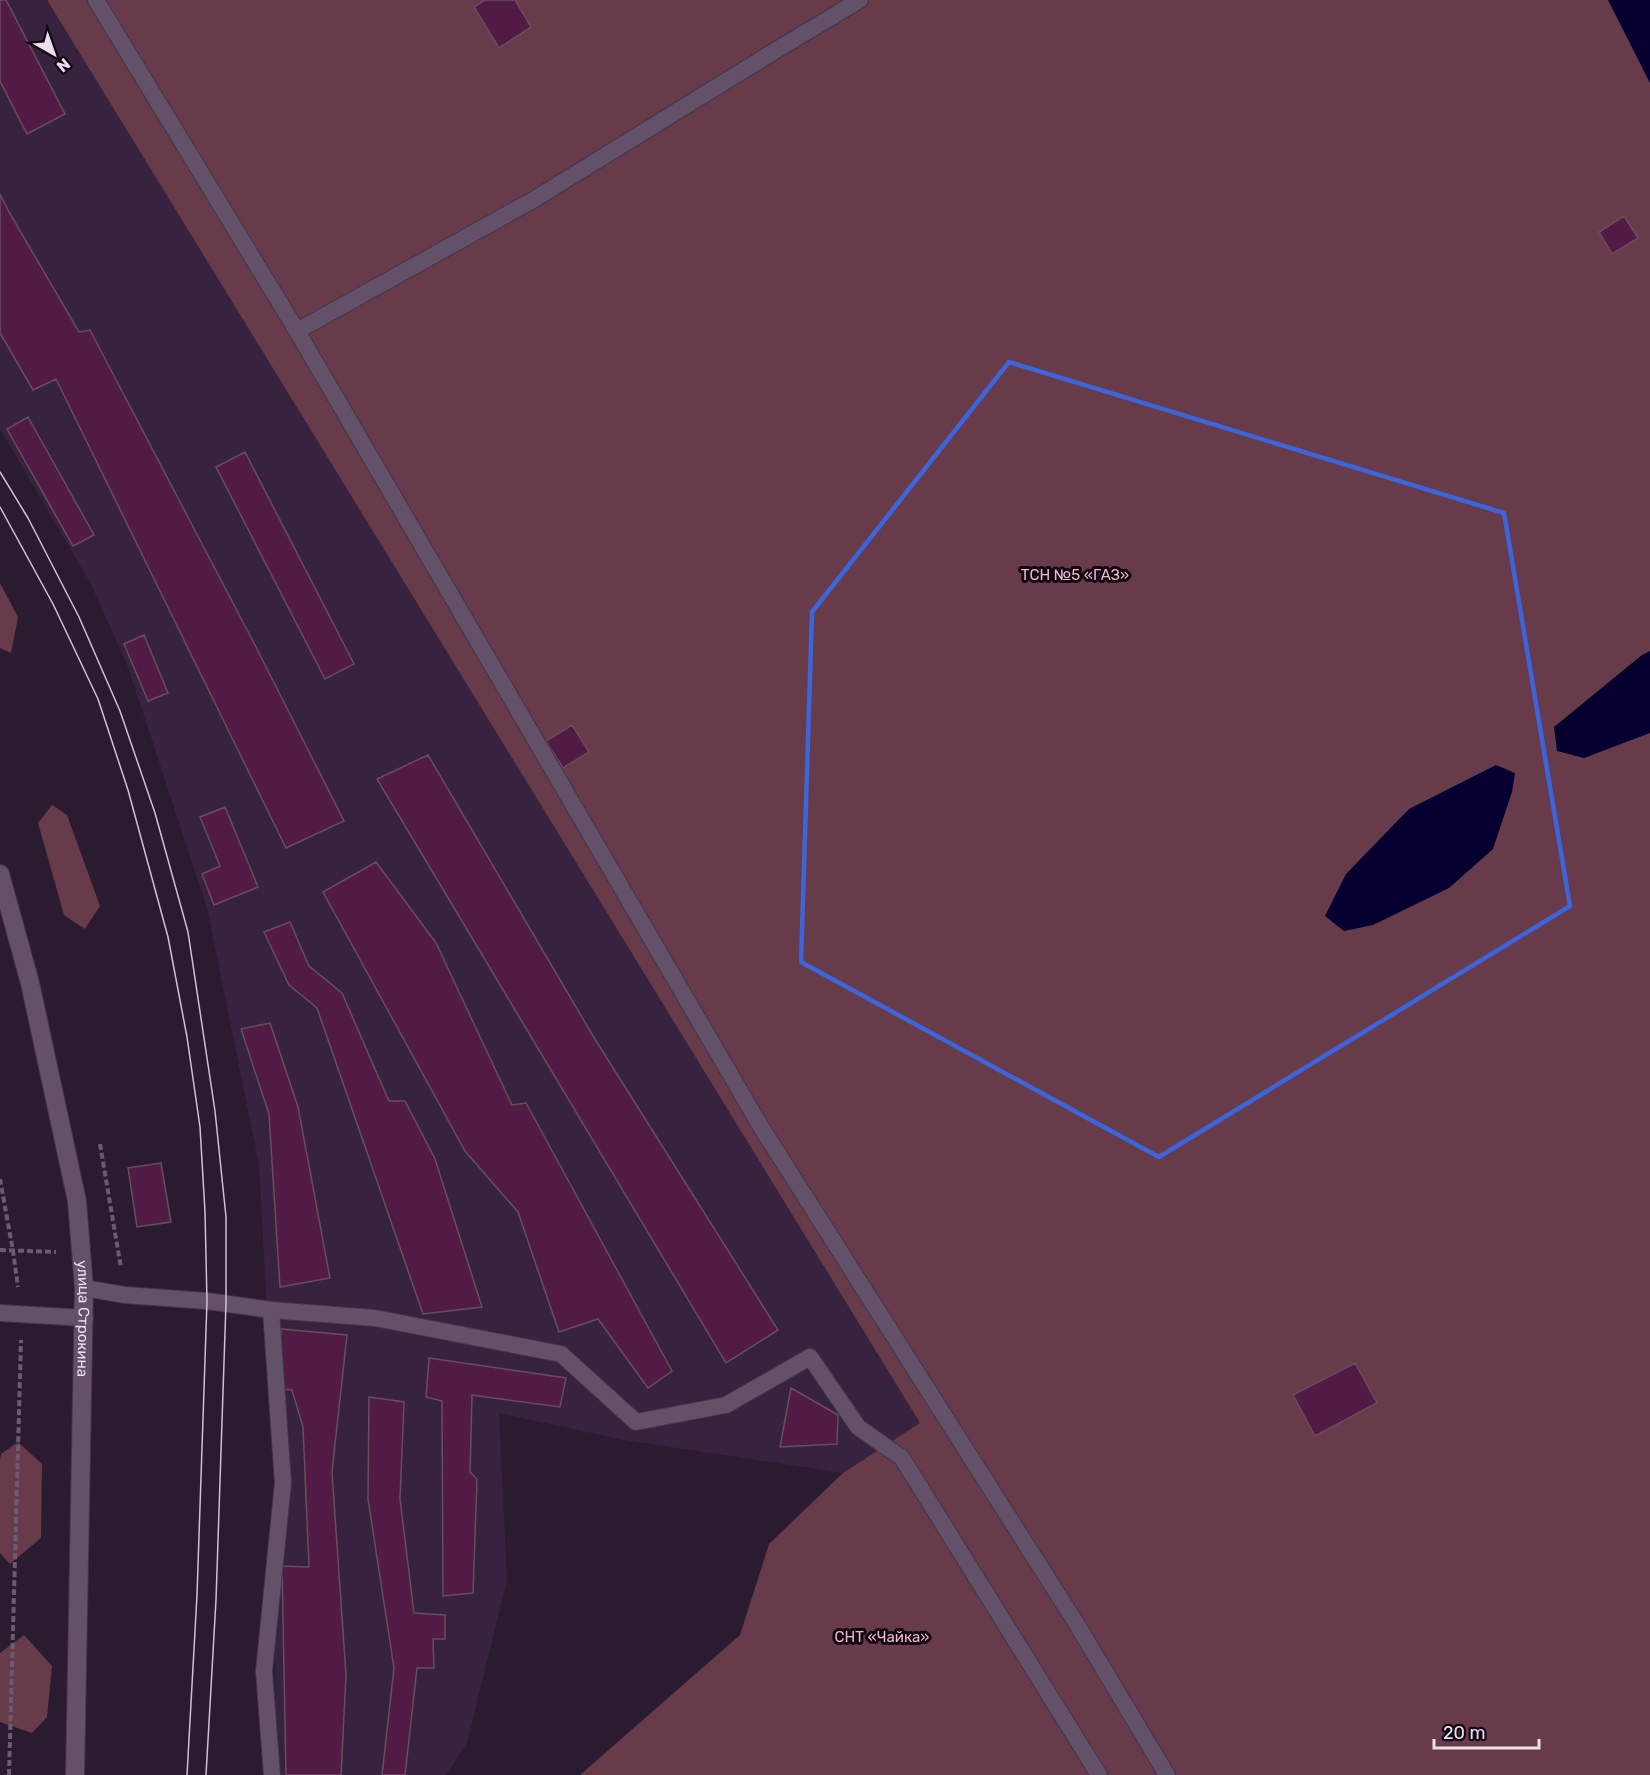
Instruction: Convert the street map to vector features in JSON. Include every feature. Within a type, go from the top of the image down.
[{"type":"street","name":"улица Строкина","points":[[0,874],[30,983],[76,1201],[84,1288],[75,1775]]},
{"type":"lane","points":[[96,0],[297,331],[761,1127],[1076,1623],[1167,1775]]},
{"type":"lane","points":[[297,331],[532,200],[860,0]]},
{"type":"lane","points":[[84,1288],[124,1295],[207,1300],[271,1310],[375,1318],[561,1354],[636,1422],[726,1405],[810,1357],[858,1427],[902,1458],[1099,1775]]},
{"type":"lane","points":[[271,1310],[283,1483],[264,1671],[272,1775]]},
{"type":"lane","points":[[0,1313],[85,1318]]},
{"type":"path","points":[[100,1144],[118,1253]]},
{"type":"path","points":[[0,1179],[22,1314],[9,1775]]},
{"type":"path","points":[[0,1250],[56,1252]]},
{"type":"highlighted area","points":[[1009,362],[1504,513],[1570,906],[1159,1157],[801,962],[812,612]]},
{"type":"shaded area","points":[[0,0],[47,0],[920,1423],[843,1473],[624,1440],[499,1413],[507,1580],[467,1743],[446,1775],[276,1775],[273,1422],[259,1164],[207,908],[128,667],[91,584],[0,429]]},
{"type":"shaded area","points":[[1608,0],[1650,0],[1650,83]]},
{"type":"shaded area","points":[[1650,651],[1650,733],[1584,758],[1557,751],[1554,727],[1642,655]]},
{"type":"shaded area","points":[[1496,765],[1515,773],[1512,792],[1493,849],[1449,888],[1373,925],[1344,931],[1325,916],[1346,874],[1409,809]]},
{"type":"green space","name":"ТСН №5 «ГАЗ»","points":[[47,0],[1650,0],[1650,1775],[580,1775],[740,1635],[769,1544],[843,1473],[920,1423]]},
{"type":"green space","points":[[0,583],[18,617],[11,653],[0,648]]},
{"type":"green space","points":[[52,805],[67,815],[100,906],[85,929],[64,915],[38,823]]},
{"type":"green space","points":[[18,1442],[42,1464],[41,1538],[10,1564],[0,1553],[0,1459],[1,1454]]},
{"type":"green space","points":[[24,1635],[52,1666],[47,1717],[32,1733],[0,1722],[0,1653]]},
{"type":"building","points":[[0,0],[6,0],[65,114],[27,134],[0,81]]},
{"type":"building","points":[[485,0],[515,0],[531,27],[499,48],[474,7]]},
{"type":"building","points":[[0,194],[79,332],[90,330],[344,821],[286,848],[56,379],[33,390],[0,333]]},
{"type":"building","points":[[1624,216],[1638,238],[1612,254],[1599,232]]},
{"type":"building","points":[[28,417],[94,535],[73,546],[7,429]]},
{"type":"building","points":[[245,452],[354,664],[325,679],[216,467]]},
{"type":"building","points":[[144,635],[168,693],[148,701],[124,644]]},
{"type":"building","points":[[572,725],[589,752],[563,768],[546,741]]},
{"type":"building","points":[[428,755],[593,1036],[778,1330],[726,1363],[377,779]]},
{"type":"building","points":[[225,807],[258,887],[214,905],[202,874],[220,866],[200,817]]},
{"type":"building","points":[[376,862],[436,943],[512,1105],[526,1103],[672,1371],[648,1388],[598,1319],[559,1332],[518,1212],[465,1151],[323,892]]},
{"type":"building","points":[[290,922],[309,966],[342,993],[389,1101],[405,1101],[435,1159],[482,1307],[423,1314],[317,1008],[289,985],[264,932]]},
{"type":"building","points":[[270,1023],[298,1107],[330,1278],[280,1287],[269,1114],[241,1029]]},
{"type":"building","points":[[161,1163],[171,1222],[137,1227],[128,1168]]},
{"type":"building","points":[[281,1329],[347,1335],[332,1472],[346,1675],[341,1775],[286,1775],[282,1566],[309,1567],[303,1427],[292,1390],[282,1389]]},
{"type":"building","points":[[429,1358],[566,1378],[560,1407],[472,1395],[470,1472],[477,1479],[473,1593],[443,1596],[442,1401],[426,1397]]},
{"type":"building","points":[[1355,1363],[1377,1403],[1315,1436],[1293,1395]]},
{"type":"building","points":[[791,1388],[838,1415],[837,1444],[780,1447]]},
{"type":"building","points":[[369,1397],[404,1402],[400,1499],[414,1613],[445,1615],[445,1639],[433,1639],[434,1668],[417,1668],[405,1775],[382,1775],[394,1668],[368,1499]]},
{"type":"tram line","points":[[0,472],[28,518],[79,617],[120,711],[155,813],[188,932],[215,1111],[226,1217],[226,1303],[216,1600],[206,1775]]},
{"type":"tram line","points":[[0,507],[53,604],[98,699],[128,790],[168,937],[187,1037],[200,1127],[207,1301],[197,1595],[187,1775]]},
{"type":"park label","name":"СНТ «Чайка»","points":[[882,1637]]}]
